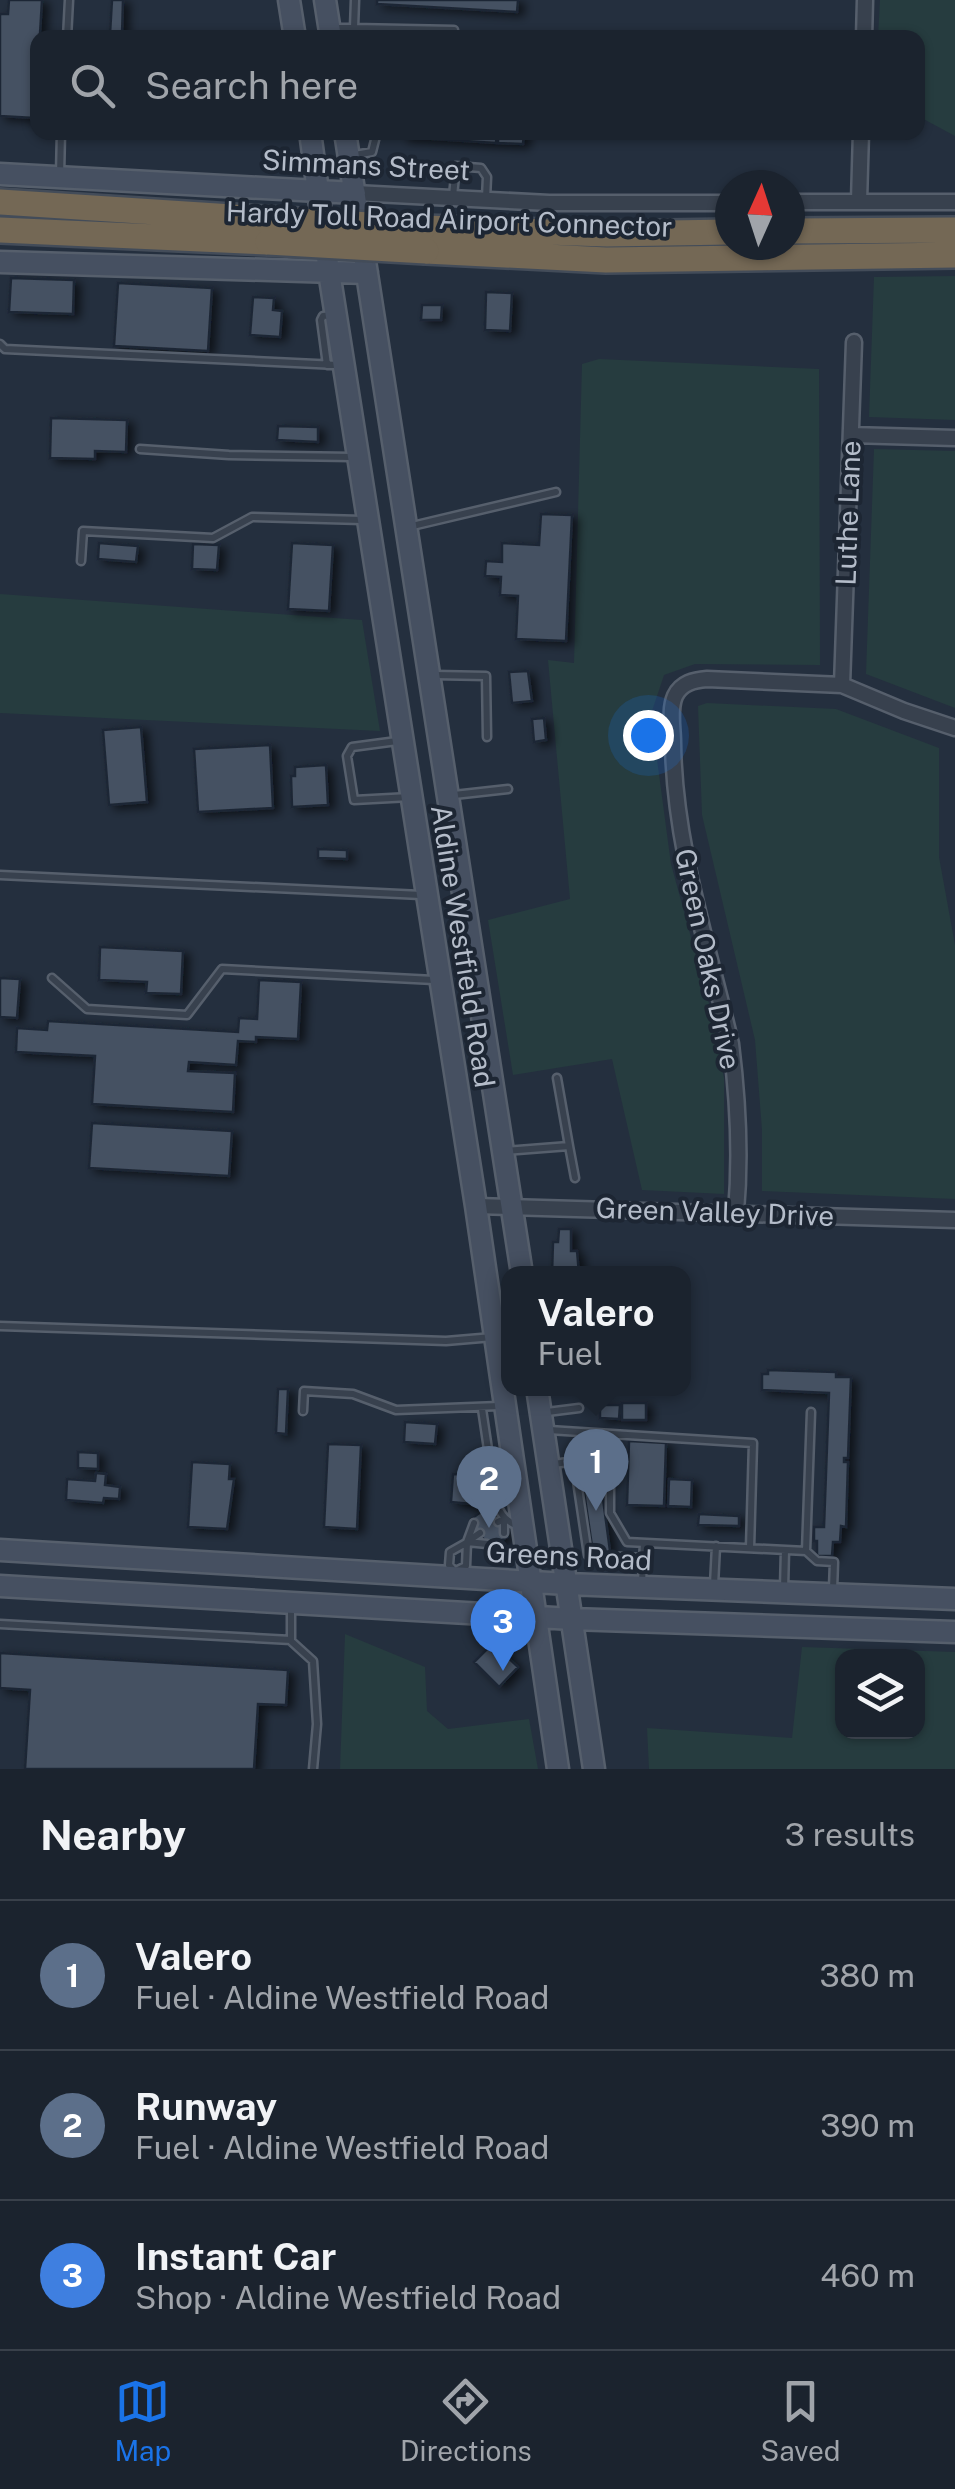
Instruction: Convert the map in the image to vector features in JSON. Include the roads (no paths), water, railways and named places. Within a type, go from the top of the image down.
[{"type":"highway","name":"Hardy Toll Road Airport Connector","points":[[0,202],[266,230],[424,239],[606,260],[955,255]]},
{"type":"highway","name":"Hardy Toll Road Airport Connector","points":[[0,230],[266,230]]},
{"type":"highway","points":[[805,232],[955,230]]},
{"type":"highway","name":"Hardy Toll Road Airport Connector","points":[[424,239],[715,232]]},
{"type":"main road","points":[[290,0],[294,30]]},
{"type":"main road","points":[[325,0],[330,30]]},
{"type":"main road","name":"Aldine Westfield Road","points":[[311,140],[335,314],[335,365],[358,457],[501,1378]]},
{"type":"main road","name":"Aldine Westfield Road","points":[[346,140],[521,1266]]},
{"type":"main road","name":"Simmans Street","points":[[0,174],[355,193]]},
{"type":"main road","points":[[0,262],[366,273]]},
{"type":"main road","points":[[439,971],[472,956]]},
{"type":"main road","name":"Aldine Westfield Road","points":[[504,1396],[515,1472],[507,1524],[531,1582],[558,1769]]},
{"type":"main road","points":[[538,1396],[594,1769]]},
{"type":"main road","name":"Greens Road","points":[[0,1550],[456,1574],[566,1584],[955,1599]]},
{"type":"main road","points":[[291,1603],[292,1568]]},
{"type":"main road","points":[[0,1586],[536,1618],[955,1632]]},
{"type":"main road","points":[[782,1627],[784,1593]]},
{"type":"street","points":[[864,30],[865,0]]},
{"type":"street","points":[[859,202],[861,140]]},
{"type":"street","name":"Simmans Street","points":[[355,193],[617,204],[715,203]]},
{"type":"street","points":[[805,202],[955,202]]},
{"type":"street","name":"Luthe Lane","points":[[842,685],[854,342]]},
{"type":"street","points":[[851,435],[955,438]]},
{"type":"street","name":"Green Oaks Drive","points":[[736,1212],[738,1131],[733,1062],[677,818],[672,706],[680,688],[693,680],[842,685]]},
{"type":"street","points":[[842,685],[955,728]]},
{"type":"street","name":"Green Valley Drive","points":[[476,1206],[955,1220]]},
{"type":"lane","points":[[67,30],[69,0]]},
{"type":"lane","points":[[354,28],[356,0]]},
{"type":"lane","points":[[344,30],[454,30]]},
{"type":"lane","points":[[60,176],[62,140]]},
{"type":"lane","points":[[349,156],[372,152],[374,140]]},
{"type":"lane","points":[[453,197],[456,166],[481,168],[487,176],[486,199]]},
{"type":"lane","points":[[0,344],[6,349],[335,365]]},
{"type":"lane","points":[[140,449],[229,456],[358,457]]},
{"type":"lane","points":[[406,527],[556,492]]},
{"type":"lane","points":[[82,561],[84,531],[213,538],[252,517],[368,520]]},
{"type":"lane","points":[[429,675],[486,676],[487,737]]},
{"type":"lane","points":[[404,741],[352,747],[347,756],[351,786],[354,800],[360,802],[412,797]]},
{"type":"lane","points":[[448,795],[508,789]]},
{"type":"lane","points":[[0,875],[427,894]]},
{"type":"lane","points":[[52,978],[87,1009],[188,1015],[222,969],[439,971]]},
{"type":"lane","points":[[557,1078],[575,1178]]},
{"type":"lane","points":[[504,1151],[570,1146]]},
{"type":"lane","points":[[0,1326],[446,1341],[495,1337]]},
{"type":"lane","points":[[303,1410],[304,1391],[353,1394],[396,1410],[505,1406]]},
{"type":"lane","points":[[482,1408],[496,1505],[507,1524]]},
{"type":"lane","points":[[542,1421],[580,1408]]},
{"type":"lane","points":[[806,1551],[811,1412]]},
{"type":"lane","points":[[542,1421],[610,1434],[753,1442],[750,1548]]},
{"type":"lane","points":[[610,1434],[610,1513],[627,1542],[806,1551],[817,1561],[834,1562],[834,1595]]},
{"type":"lane","points":[[548,1466],[574,1461],[610,1462]]},
{"type":"lane","points":[[574,1461],[588,1556],[643,1558]]},
{"type":"lane","points":[[492,1476],[515,1472]]},
{"type":"lane","points":[[491,1512],[507,1524]]},
{"type":"lane","points":[[474,1523],[467,1542],[466,1566],[456,1574],[450,1565],[450,1552],[467,1542],[480,1533]]},
{"type":"lane","points":[[558,1529],[584,1527]]},
{"type":"lane","points":[[467,1542],[487,1544]]},
{"type":"lane","points":[[642,1587],[644,1543]]},
{"type":"lane","points":[[714,1590],[716,1546]]},
{"type":"lane","points":[[784,1593],[785,1550]]},
{"type":"lane","points":[[290,1640],[291,1603]]},
{"type":"lane","points":[[0,1624],[290,1640],[313,1660],[316,1724],[312,1769]]},
{"type":"place","name":"Valero","points":[[596,1511]]},
{"type":"place","name":"Runway","points":[[489,1528]]},
{"type":"place","name":"Instant Car","points":[[503,1671]]}]
